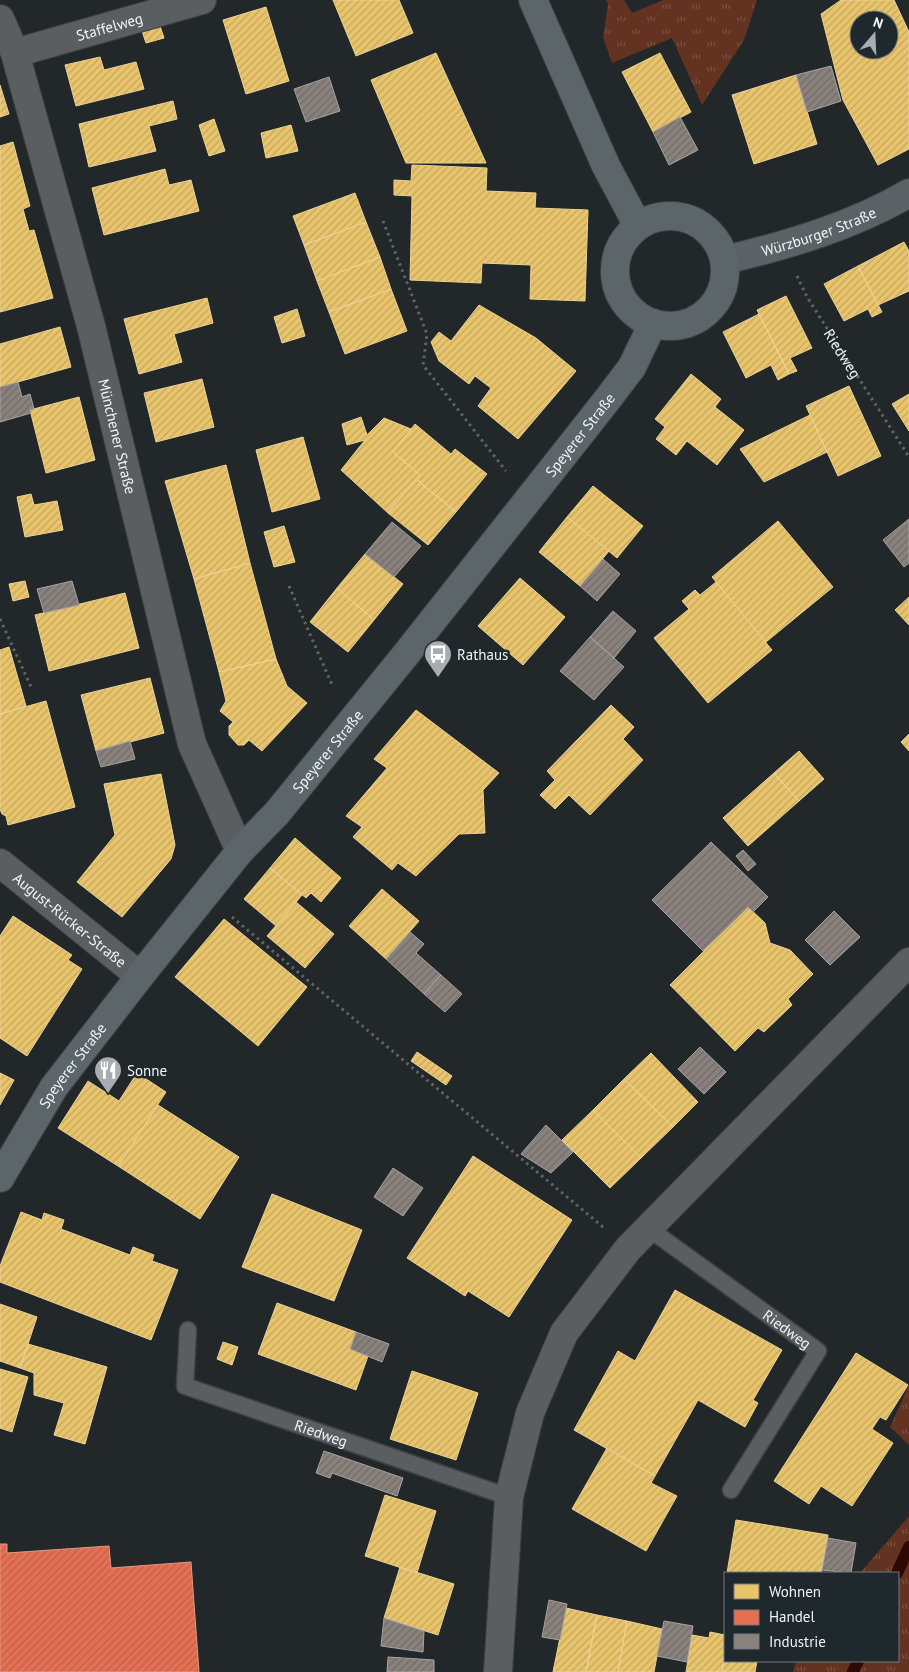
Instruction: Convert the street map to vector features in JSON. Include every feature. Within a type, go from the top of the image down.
[{"type":"main road","points":[[533,0],[606,166],[638,226]]},
{"type":"main road","name":"Würzburger Straße","points":[[725,260],[782,246],[881,210],[909,193]]},
{"type":"main road","points":[[674,215],[692,220],[707,230],[718,243],[725,260],[722,291],[709,310],[698,318],[684,324],[668,326],[641,318],[626,305],[618,290],[615,271],[622,243],[638,226],[655,217],[674,215]]},
{"type":"main road","name":"Speyerer Straße","points":[[0,1178],[54,1087],[240,851],[277,813],[350,724],[632,367],[653,323]]},
{"type":"street","name":"Staffelweg","points":[[15,53],[202,0]]},
{"type":"street","name":"Münchener Straße","points":[[0,19],[15,53],[91,326],[192,744],[240,851]]},
{"type":"street","name":"August-Rücker-Straße","points":[[0,863],[140,976]]},
{"type":"street","points":[[498,1672],[509,1497],[530,1413],[564,1333],[628,1248],[909,962]]},
{"type":"lane","name":"Riedweg","points":[[648,1228],[818,1351],[731,1490]]},
{"type":"lane","name":"Riedweg","points":[[188,1330],[185,1386],[509,1497]]},
{"type":"path","points":[[383,221],[426,334],[423,365],[528,499]]},
{"type":"path","name":"Riedweg","points":[[782,246],[807,297],[909,456]]},
{"type":"path","points":[[290,586],[350,724]]},
{"type":"path","points":[[0,619],[32,689]]},
{"type":"path","points":[[206,894],[628,1248]]},
{"type":"green space","points":[[606,0],[624,0],[632,13],[663,0],[757,0],[744,40],[702,105],[672,38],[612,63],[603,37],[608,4]]},
{"type":"green space","points":[[909,1385],[909,1445],[890,1427]]},
{"type":"green space","points":[[909,1516],[909,1672],[793,1672],[796,1662],[899,1662],[899,1572],[861,1572]]},
{"type":"building: Wohnen","points":[[333,0],[399,0],[413,33],[356,56]]},
{"type":"building: Wohnen","points":[[841,0],[894,0],[899,10],[849,10],[849,60],[899,60],[899,11],[909,32],[909,149],[878,165],[843,100],[821,14]]},
{"type":"building: Wohnen","points":[[266,7],[289,81],[246,94],[223,20]]},
{"type":"building: Wohnen","points":[[158,20],[164,38],[146,43],[140,25]]},
{"type":"building: Wohnen","points":[[436,53],[486,163],[406,163],[371,80]]},
{"type":"building: Wohnen","points":[[660,53],[691,112],[653,132],[622,72]]},
{"type":"building: Wohnen","points":[[100,57],[104,70],[136,62],[144,89],[76,106],[65,65]]},
{"type":"building: Wohnen","points":[[796,75],[817,144],[754,164],[732,95]]},
{"type":"building: Wohnen","points":[[0,85],[9,114],[0,117]]},
{"type":"building: Wohnen","points":[[173,101],[177,119],[149,126],[156,151],[89,167],[79,124]]},
{"type":"building: Wohnen","points":[[214,119],[225,151],[209,156],[199,125]]},
{"type":"building: Wohnen","points":[[291,125],[298,151],[266,158],[261,133]]},
{"type":"building: Wohnen","points":[[13,142],[30,206],[23,209],[29,231],[34,230],[53,298],[0,312],[0,146]]},
{"type":"building: Wohnen","points":[[412,165],[487,168],[486,191],[536,193],[535,208],[588,210],[585,301],[530,299],[531,265],[482,263],[481,283],[410,280],[412,196],[394,195],[394,180],[411,181]]},
{"type":"building: Wohnen","points":[[165,169],[169,185],[191,180],[199,211],[104,235],[92,188]]},
{"type":"building: Wohnen","points":[[355,193],[366,222],[304,245],[293,216]]},
{"type":"building: Wohnen","points":[[366,222],[380,257],[317,281],[304,245]]},
{"type":"building: Wohnen","points":[[904,242],[909,251],[909,291],[878,305],[858,266]]},
{"type":"building: Wohnen","points":[[380,257],[391,289],[329,312],[317,281]]},
{"type":"building: Wohnen","points":[[858,266],[882,312],[872,317],[868,309],[844,321],[824,284]]},
{"type":"building: Wohnen","points":[[391,289],[407,331],[345,354],[329,312]]},
{"type":"building: Wohnen","points":[[786,296],[812,348],[790,358],[797,371],[789,374],[757,310]]},
{"type":"building: Wohnen","points":[[207,298],[213,323],[174,334],[182,362],[139,374],[124,319]]},
{"type":"building: Wohnen","points":[[479,305],[536,338],[576,371],[518,439],[478,406],[491,388],[475,376],[469,384],[439,361],[431,342],[439,332],[451,341]]},
{"type":"building: Wohnen","points":[[297,309],[305,336],[282,343],[274,317]]},
{"type":"building: Wohnen","points":[[759,314],[789,374],[778,380],[771,365],[746,378],[723,332]]},
{"type":"building: Wohnen","points":[[60,327],[71,367],[0,387],[0,344]]},
{"type":"building: Wohnen","points":[[691,374],[721,399],[715,407],[744,430],[717,465],[687,441],[676,455],[656,439],[665,427],[655,419]]},
{"type":"building: Wohnen","points":[[202,379],[214,427],[156,442],[144,393]]},
{"type":"building: Wohnen","points":[[849,386],[881,456],[838,476],[806,406]]},
{"type":"building: Wohnen","points":[[909,394],[909,431],[892,404]]},
{"type":"building: Wohnen","points":[[79,397],[95,460],[46,473],[30,410]]},
{"type":"building: Wohnen","points":[[810,415],[827,452],[764,482],[740,449]]},
{"type":"building: Wohnen","points":[[361,417],[367,435],[384,418],[411,429],[393,452],[420,475],[388,513],[341,470],[365,440],[347,445],[342,424]]},
{"type":"building: Wohnen","points":[[415,424],[451,454],[455,449],[487,474],[456,512],[416,479],[420,475],[393,452]]},
{"type":"building: Wohnen","points":[[303,437],[320,499],[272,512],[256,450]]},
{"type":"building: Wohnen","points":[[226,465],[250,563],[194,579],[165,481]]},
{"type":"building: Wohnen","points":[[416,479],[456,512],[428,545],[388,513]]},
{"type":"building: Wohnen","points":[[593,486],[643,526],[617,558],[567,517]]},
{"type":"building: Wohnen","points":[[31,494],[34,505],[57,501],[63,530],[25,537],[17,497]]},
{"type":"building: Wohnen","points":[[567,517],[609,551],[580,586],[539,552]]},
{"type":"building: Wohnen","points":[[778,521],[833,587],[766,642],[712,577]]},
{"type":"building: Wohnen","points":[[284,526],[295,562],[274,567],[264,532]]},
{"type":"building: Wohnen","points":[[365,554],[403,584],[374,620],[337,588]]},
{"type":"building: Wohnen","points":[[250,563],[276,659],[219,672],[194,579]]},
{"type":"building: Wohnen","points":[[520,578],[565,617],[523,665],[478,626]]},
{"type":"building: Wohnen","points":[[25,581],[29,597],[13,601],[9,584]]},
{"type":"building: Wohnen","points":[[716,582],[772,650],[708,703],[654,638],[689,609],[682,601],[695,590],[700,595]]},
{"type":"building: Wohnen","points":[[337,588],[374,620],[348,652],[310,622]]},
{"type":"building: Wohnen","points":[[125,593],[139,648],[49,671],[35,615]]},
{"type":"building: Wohnen","points":[[909,597],[909,625],[895,610]]},
{"type":"building: Wohnen","points":[[9,647],[26,706],[0,714],[0,650]]},
{"type":"building: Wohnen","points":[[276,659],[287,686],[307,703],[262,751],[249,740],[244,745],[238,745],[229,735],[229,726],[233,722],[220,711],[226,701],[219,672]]},
{"type":"building: Wohnen","points":[[150,678],[164,733],[96,751],[81,695]]},
{"type":"building: Wohnen","points":[[46,701],[75,807],[8,825],[6,816],[2,814],[0,809],[0,714]]},
{"type":"building: Wohnen","points":[[611,705],[634,727],[623,739],[643,760],[590,815],[569,795],[555,809],[540,795],[555,780],[547,771]]},
{"type":"building: Wohnen","points":[[416,710],[499,773],[483,790],[485,833],[459,834],[416,876],[398,863],[392,870],[353,837],[362,827],[346,816],[387,768],[374,759]]},
{"type":"building: Wohnen","points":[[909,734],[909,751],[901,742]]},
{"type":"building: Wohnen","points":[[799,751],[824,779],[799,801],[774,773]]},
{"type":"building: Wohnen","points":[[774,773],[799,801],[748,846],[723,818]]},
{"type":"building: Wohnen","points":[[161,774],[175,845],[171,859],[122,917],[77,882],[115,835],[104,784]]},
{"type":"building: Wohnen","points":[[295,838],[341,878],[321,902],[311,893],[306,898],[270,868]]},
{"type":"building: Wohnen","points":[[270,868],[302,895],[276,926],[244,899]]},
{"type":"building: Wohnen","points":[[382,889],[419,921],[386,959],[349,926]]},
{"type":"building: Wohnen","points":[[296,902],[334,934],[305,968],[267,936]]},
{"type":"building: Wohnen","points":[[748,907],[765,923],[770,943],[790,950],[813,974],[788,999],[792,1005],[764,1032],[758,1028],[735,1051],[670,985]]},
{"type":"building: Wohnen","points":[[13,916],[72,955],[68,960],[82,969],[27,1056],[0,1038],[0,936]]},
{"type":"building: Wohnen","points":[[224,919],[307,987],[258,1046],[175,977]]},
{"type":"building: Wohnen","points":[[417,1052],[452,1076],[446,1085],[411,1061]]},
{"type":"building: Wohnen","points":[[651,1053],[698,1102],[673,1127],[624,1079]]},
{"type":"building: Wohnen","points":[[0,1073],[14,1080],[0,1105]]},
{"type":"building: Wohnen","points":[[137,1073],[166,1092],[118,1166],[58,1128],[88,1081],[119,1101]]},
{"type":"building: Wohnen","points":[[624,1079],[673,1127],[641,1158],[593,1110]]},
{"type":"building: Wohnen","points":[[158,1105],[239,1157],[200,1219],[118,1166]]},
{"type":"building: Wohnen","points":[[593,1110],[641,1158],[610,1188],[562,1140]]},
{"type":"building: Wohnen","points":[[473,1156],[572,1220],[509,1317],[468,1291],[465,1296],[407,1258]]},
{"type":"building: Wohnen","points":[[272,1194],[362,1230],[334,1301],[242,1267]]},
{"type":"building: Wohnen","points":[[21,1212],[42,1220],[44,1213],[64,1220],[61,1229],[130,1255],[133,1247],[154,1255],[152,1261],[178,1270],[151,1340],[0,1282],[0,1266]]},
{"type":"building: Wohnen","points":[[675,1290],[782,1350],[753,1400],[758,1403],[745,1427],[698,1400],[655,1476],[574,1430],[618,1351],[635,1361]]},
{"type":"building: Wohnen","points":[[277,1303],[356,1332],[350,1349],[368,1356],[356,1390],[258,1354]]},
{"type":"building: Wohnen","points":[[0,1304],[37,1317],[20,1368],[0,1361]]},
{"type":"building: Wohnen","points":[[223,1342],[238,1347],[232,1365],[217,1359]]},
{"type":"building: Wohnen","points":[[28,1344],[107,1367],[85,1444],[54,1435],[64,1403],[34,1395],[34,1373],[20,1368]]},
{"type":"building: Wohnen","points":[[856,1353],[908,1385],[886,1420],[880,1417],[872,1429],[893,1443],[852,1506],[821,1486],[809,1504],[774,1481]]},
{"type":"building: Wohnen","points":[[0,1369],[28,1377],[12,1432],[0,1428]]},
{"type":"building: Wohnen","points":[[412,1371],[478,1393],[456,1460],[390,1439]]},
{"type":"building: Wohnen","points":[[607,1448],[655,1476],[651,1483],[677,1496],[646,1551],[572,1509]]},
{"type":"building: Wohnen","points":[[385,1495],[436,1511],[417,1573],[365,1556]]},
{"type":"building: Wohnen","points":[[736,1520],[828,1535],[821,1572],[727,1572]]},
{"type":"building: Wohnen","points":[[400,1567],[454,1584],[438,1635],[384,1618]]},
{"type":"building: Wohnen","points":[[566,1608],[597,1615],[586,1672],[553,1672]]},
{"type":"building: Wohnen","points":[[597,1615],[627,1621],[618,1672],[586,1672]]},
{"type":"building: Wohnen","points":[[627,1621],[662,1629],[654,1672],[618,1672]]},
{"type":"building: Wohnen","points":[[710,1632],[724,1635],[722,1672],[686,1672],[692,1635],[709,1638]]},
{"type":"building: Wohnen","points":[[724,1661],[757,1662],[755,1672],[722,1672]]},
{"type":"building: Handel","points":[[0,1544],[7,1544],[7,1553],[109,1546],[111,1568],[191,1562],[199,1672],[0,1672]]},
{"type":"building: Industrie","points":[[831,66],[841,101],[807,112],[796,75]]},
{"type":"building: Industrie","points":[[329,77],[340,111],[306,122],[294,89]]},
{"type":"building: Industrie","points":[[680,117],[698,150],[669,165],[653,132]]},
{"type":"building: Industrie","points":[[18,382],[22,397],[30,394],[34,409],[30,410],[31,413],[0,422],[0,387]]},
{"type":"building: Industrie","points":[[909,519],[909,563],[904,567],[883,540]]},
{"type":"building: Industrie","points":[[392,522],[421,546],[394,577],[365,554]]},
{"type":"building: Industrie","points":[[603,559],[620,574],[597,601],[580,586]]},
{"type":"building: Industrie","points":[[72,581],[79,605],[44,613],[37,589]]},
{"type":"building: Industrie","points":[[613,611],[636,631],[614,658],[590,637]]},
{"type":"building: Industrie","points":[[590,637],[624,667],[594,700],[560,671]]},
{"type":"building: Industrie","points":[[130,741],[135,759],[101,767],[96,751]]},
{"type":"building: Industrie","points":[[711,842],[768,897],[753,912],[748,907],[703,951],[652,900]]},
{"type":"building: Industrie","points":[[743,850],[756,864],[748,871],[736,856]]},
{"type":"building: Industrie","points":[[834,911],[860,937],[830,965],[805,940]]},
{"type":"building: Industrie","points":[[410,932],[424,944],[416,953],[441,975],[424,994],[386,959]]},
{"type":"building: Industrie","points":[[441,975],[462,994],[445,1012],[424,994]]},
{"type":"building: Industrie","points":[[700,1047],[726,1072],[704,1094],[678,1069]]},
{"type":"building: Industrie","points":[[546,1125],[573,1152],[551,1173],[521,1154]]},
{"type":"building: Industrie","points":[[393,1168],[423,1188],[403,1216],[374,1197]]},
{"type":"building: Industrie","points":[[356,1332],[389,1344],[382,1362],[350,1349]]},
{"type":"building: Industrie","points":[[324,1451],[403,1478],[397,1496],[332,1473],[330,1478],[316,1473]]},
{"type":"building: Industrie","points":[[828,1538],[856,1543],[851,1572],[822,1570]]},
{"type":"building: Industrie","points":[[549,1600],[567,1604],[560,1640],[542,1637]]},
{"type":"building: Industrie","points":[[384,1618],[424,1631],[423,1652],[381,1646]]},
{"type":"building: Industrie","points":[[664,1621],[693,1626],[687,1662],[657,1656]]},
{"type":"building: Industrie","points":[[388,1657],[434,1660],[434,1672],[387,1672]]},
{"type":"waterway","points":[[897,1572],[909,1547]]},
{"type":"waterway","points":[[853,1672],[858,1662]]},
{"type":"place","name":"Rathaus","points":[[438,678]]},
{"type":"place","name":"Sonne","points":[[108,1094]]}]
